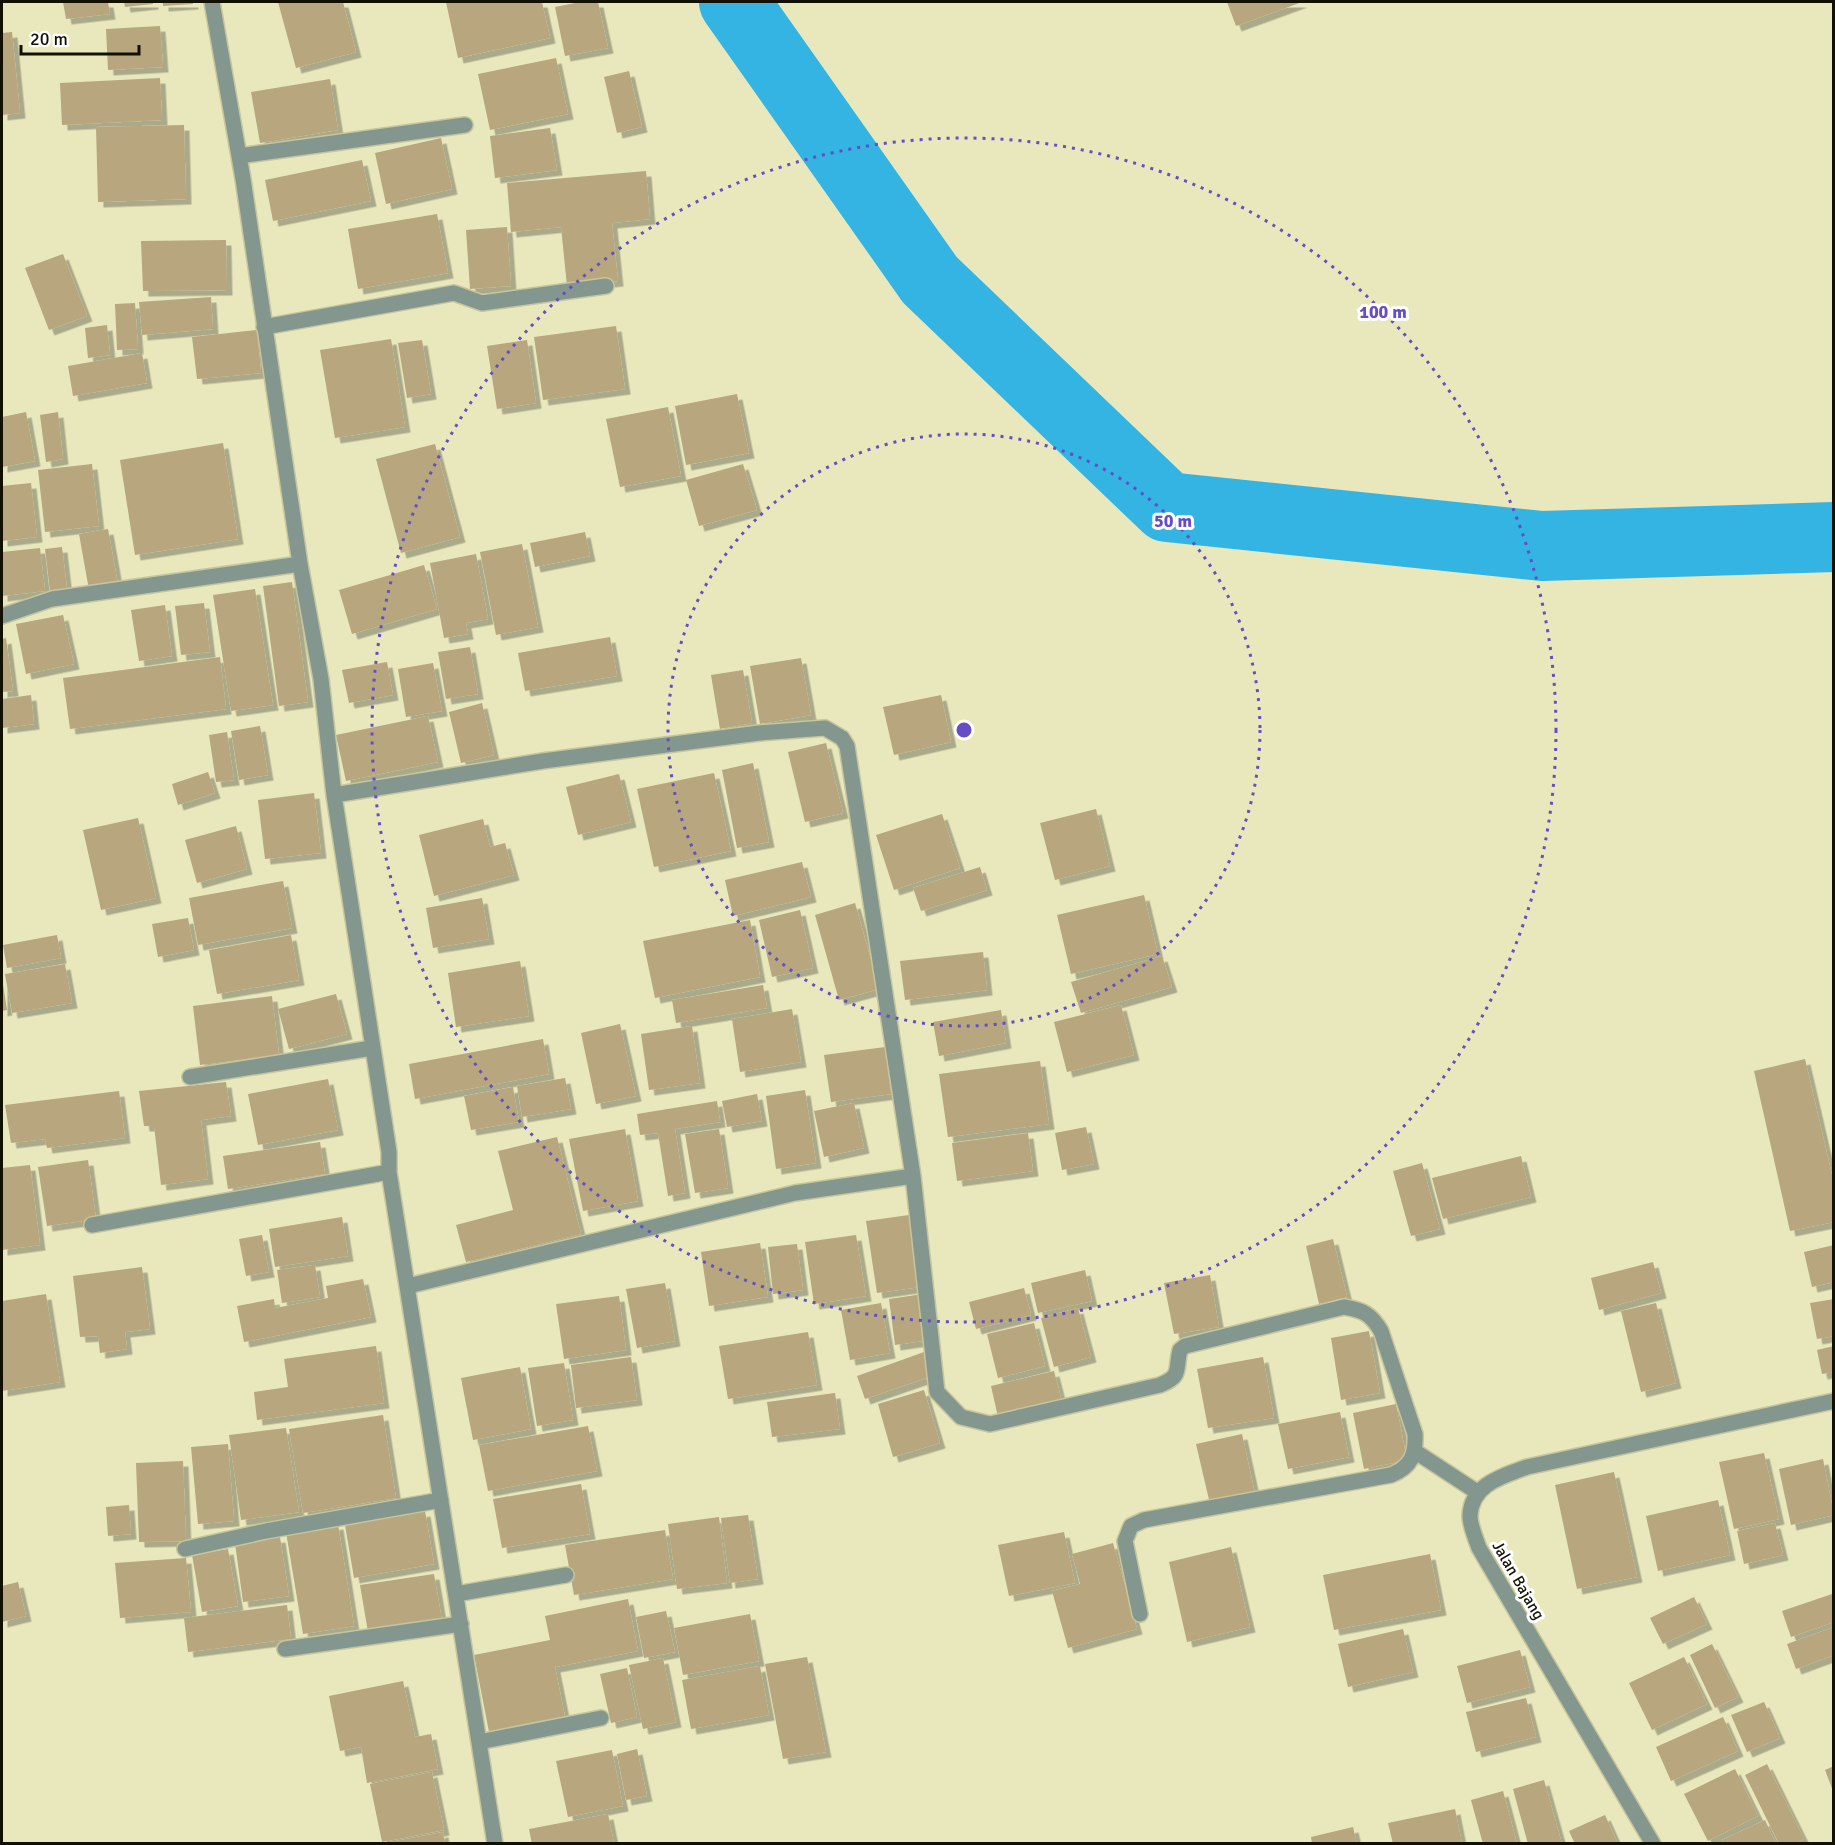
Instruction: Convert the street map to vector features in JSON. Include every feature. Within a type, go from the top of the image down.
[{"type":"street","points":[[212,2],[239,156],[300,564],[321,679],[334,795],[389,1172],[495,1844]]},
{"type":"street","points":[[239,156],[465,125]]},
{"type":"street","points":[[264,327],[454,293],[482,303],[606,286]]},
{"type":"street","points":[[2,616],[52,599],[300,564]]},
{"type":"street","points":[[334,795],[543,761],[759,733],[825,728],[842,738],[847,746],[913,1176],[937,1392],[961,1417],[990,1424],[1160,1385],[1173,1380],[1178,1373],[1180,1350],[1185,1346],[1344,1307],[1360,1310],[1373,1317],[1381,1330],[1415,1434],[1416,1452],[1401,1471],[1391,1475],[1144,1520],[1131,1526],[1125,1541],[1140,1614]]},
{"type":"street","points":[[190,1077],[372,1048]]},
{"type":"street","points":[[92,1225],[389,1172]]},
{"type":"street","points":[[408,1286],[795,1193],[913,1176]]},
{"type":"street","points":[[1416,1452],[1477,1492],[1497,1478],[1527,1467],[1833,1401]]},
{"type":"street","name":"Jalan Bajang","points":[[1477,1492],[1470,1516],[1479,1548],[1653,1844]]},
{"type":"street","points":[[185,1549],[266,1531],[441,1500]]},
{"type":"street","points":[[456,1594],[566,1575]]},
{"type":"street","points":[[285,1649],[460,1624]]},
{"type":"street","points":[[479,1742],[601,1718]]},
{"type":"building","points":[[63,2],[108,2],[110,14],[66,19]]},
{"type":"building","points":[[124,2],[153,2],[153,4],[125,7]]},
{"type":"building","points":[[163,2],[193,2],[193,4],[163,6]]},
{"type":"building","points":[[278,2],[343,2],[356,52],[296,68]]},
{"type":"building","points":[[446,2],[542,2],[550,38],[458,58]]},
{"type":"building","points":[[580,2],[598,2],[608,48],[565,56],[555,7]]},
{"type":"building","points":[[1227,2],[1302,2],[1236,26]]},
{"type":"building","points":[[160,26],[163,67],[108,70],[106,29]]},
{"type":"building","points":[[12,32],[20,113],[2,115],[2,33]]},
{"type":"building","points":[[556,58],[568,114],[490,130],[478,74]]},
{"type":"building","points":[[629,71],[642,127],[617,133],[604,77]]},
{"type":"building","points":[[160,78],[162,120],[62,125],[60,83]]},
{"type":"building","points":[[330,79],[338,130],[260,143],[251,92]]},
{"type":"building","points":[[184,125],[186,199],[98,202],[96,127]]},
{"type":"building","points":[[550,128],[557,170],[495,178],[490,136]]},
{"type":"building","points":[[441,138],[452,189],[386,204],[375,153]]},
{"type":"building","points":[[362,160],[371,201],[273,221],[265,180]]},
{"type":"building","points":[[646,171],[650,219],[612,223],[618,281],[567,286],[561,227],[511,232],[507,183]]},
{"type":"building","points":[[437,214],[448,273],[358,289],[348,229]]},
{"type":"building","points":[[507,227],[511,286],[470,289],[466,230]]},
{"type":"building","points":[[226,240],[227,290],[143,291],[141,241]]},
{"type":"building","points":[[63,254],[87,316],[49,330],[25,268]]},
{"type":"building","points":[[211,297],[213,329],[142,335],[139,302]]},
{"type":"building","points":[[135,303],[138,349],[117,350],[115,304]]},
{"type":"building","points":[[107,325],[110,355],[88,358],[85,328]]},
{"type":"building","points":[[616,326],[625,389],[543,400],[534,337]]},
{"type":"building","points":[[257,330],[261,373],[197,379],[192,337]]},
{"type":"building","points":[[391,339],[405,427],[335,438],[320,350]]},
{"type":"building","points":[[422,340],[431,394],[407,398],[398,343]]},
{"type":"building","points":[[527,340],[536,403],[497,409],[487,346]]},
{"type":"building","points":[[142,353],[147,383],[73,396],[68,366]]},
{"type":"building","points":[[737,394],[749,453],[686,465],[675,406]]},
{"type":"building","points":[[668,407],[681,476],[620,487],[606,419]]},
{"type":"building","points":[[26,412],[35,461],[2,467],[2,417]]},
{"type":"building","points":[[58,412],[63,459],[46,462],[40,415]]},
{"type":"building","points":[[223,443],[238,539],[135,555],[120,460]]},
{"type":"building","points":[[435,444],[460,537],[401,553],[376,459]]},
{"type":"building","points":[[92,464],[99,526],[45,532],[38,470]]},
{"type":"building","points":[[743,464],[757,510],[699,526],[686,480]]},
{"type":"building","points":[[31,483],[37,537],[2,541],[2,486]]},
{"type":"building","points":[[108,529],[118,585],[89,590],[79,534]]},
{"type":"building","points":[[585,532],[590,556],[535,567],[530,543]]},
{"type":"building","points":[[522,544],[538,627],[496,635],[480,552]]},
{"type":"building","points":[[62,547],[67,589],[50,591],[45,549]]},
{"type":"building","points":[[40,548],[45,591],[2,596],[2,552]]},
{"type":"building","points":[[476,554],[488,619],[466,623],[468,634],[444,638],[430,563]]},
{"type":"building","points":[[424,565],[437,609],[352,634],[339,590]]},
{"type":"building","points":[[292,582],[308,702],[279,706],[263,586]]},
{"type":"building","points":[[255,589],[273,705],[231,711],[213,595]]},
{"type":"building","points":[[204,603],[210,652],[181,655],[175,606]]},
{"type":"building","points":[[165,605],[172,656],[139,661],[131,610]]},
{"type":"building","points":[[63,615],[74,664],[26,674],[16,624]]},
{"type":"building","points":[[610,637],[617,676],[525,691],[518,653]]},
{"type":"building","points":[[6,638],[13,691],[2,692],[2,639]]},
{"type":"building","points":[[470,647],[478,694],[446,699],[438,652]]},
{"type":"building","points":[[220,657],[226,709],[70,729],[63,678]]},
{"type":"building","points":[[801,658],[811,715],[760,724],[750,666]]},
{"type":"building","points":[[387,662],[393,695],[349,703],[342,670]]},
{"type":"building","points":[[433,663],[442,711],[406,717],[398,669]]},
{"type":"building","points":[[743,670],[752,723],[720,729],[711,675]]},
{"type":"building","points":[[31,695],[34,724],[2,728],[2,699]]},
{"type":"building","points":[[941,695],[951,742],[894,755],[883,707]]},
{"type":"building","points":[[482,703],[494,755],[461,763],[449,712]]},
{"type":"building","points":[[428,716],[438,762],[346,781],[336,735]]},
{"type":"building","points":[[260,726],[268,775],[239,780],[231,731]]},
{"type":"building","points":[[227,732],[234,780],[216,782],[209,735]]},
{"type":"building","points":[[826,743],[843,813],[805,822],[788,752]]},
{"type":"building","points":[[753,763],[769,842],[737,848],[722,770]]},
{"type":"building","points":[[208,772],[215,793],[178,805],[172,784]]},
{"type":"building","points":[[714,773],[731,851],[654,867],[637,789]]},
{"type":"building","points":[[619,774],[631,822],[578,835],[566,787]]},
{"type":"building","points":[[314,793],[321,853],[265,859],[258,800]]},
{"type":"building","points":[[1096,809],[1110,866],[1055,880],[1040,823]]},
{"type":"building","points":[[942,814],[960,868],[894,890],[876,835]]},
{"type":"building","points":[[138,818],[156,898],[101,910],[83,830]]},
{"type":"building","points":[[483,819],[490,847],[505,843],[514,875],[434,896],[419,835]]},
{"type":"building","points":[[236,826],[247,869],[197,883],[185,840]]},
{"type":"building","points":[[802,862],[811,897],[733,916],[725,880]]},
{"type":"building","points":[[980,867],[987,890],[921,911],[913,888]]},
{"type":"building","points":[[283,881],[292,928],[198,945],[189,898]]},
{"type":"building","points":[[1144,895],[1158,954],[1071,974],[1057,915]]},
{"type":"building","points":[[482,898],[489,939],[433,948],[426,908]]},
{"type":"building","points":[[855,903],[879,989],[839,1000],[815,915]]},
{"type":"building","points":[[800,910],[813,968],[772,977],[759,920]]},
{"type":"building","points":[[188,918],[194,950],[158,957],[152,924]]},
{"type":"building","points":[[750,920],[760,977],[655,998],[643,941]]},
{"type":"building","points":[[57,935],[61,958],[7,968],[3,945]]},
{"type":"building","points":[[291,935],[299,980],[217,994],[209,950]]},
{"type":"building","points":[[983,952],[987,990],[905,1000],[900,961]]},
{"type":"building","points":[[1162,956],[1172,987],[1081,1013],[1071,982]]},
{"type":"building","points":[[520,961],[529,1016],[456,1027],[448,973]]},
{"type":"building","points":[[65,964],[72,1003],[12,1013],[5,974]]},
{"type":"building","points":[[2,978],[7,1010],[2,1011]]},
{"type":"building","points":[[763,985],[767,1008],[676,1023],[672,1000]]},
{"type":"building","points":[[336,994],[347,1034],[289,1049],[278,1009]]},
{"type":"building","points":[[272,996],[279,1055],[200,1065],[193,1006]]},
{"type":"building","points":[[1121,1005],[1134,1055],[1067,1072],[1054,1022]]},
{"type":"building","points":[[792,1009],[801,1062],[740,1072],[732,1019]]},
{"type":"building","points":[[1001,1010],[1006,1043],[939,1056],[933,1022]]},
{"type":"building","points":[[620,1024],[636,1096],[596,1104],[581,1033]]},
{"type":"building","points":[[692,1026],[700,1083],[649,1090],[641,1034]]},
{"type":"building","points":[[543,1039],[549,1074],[415,1099],[409,1064]]},
{"type":"building","points":[[885,1047],[891,1094],[831,1102],[824,1055]]},
{"type":"building","points":[[1805,1059],[1834,1184],[1834,1222],[1790,1231],[1754,1071]]},
{"type":"building","points":[[1040,1061],[1049,1124],[948,1137],[939,1074]]},
{"type":"building","points":[[565,1078],[571,1109],[522,1117],[517,1086]]},
{"type":"building","points":[[328,1079],[338,1130],[258,1145],[248,1094]]},
{"type":"building","points":[[226,1082],[231,1116],[201,1120],[208,1179],[161,1185],[154,1126],[144,1126],[139,1091]]},
{"type":"building","points":[[513,1087],[519,1122],[471,1130],[464,1096]]},
{"type":"building","points":[[805,1090],[816,1163],[776,1169],[766,1096]]},
{"type":"building","points":[[119,1091],[125,1138],[47,1148],[45,1139],[11,1143],[5,1105]]},
{"type":"building","points":[[757,1094],[762,1121],[727,1127],[722,1101]]},
{"type":"building","points":[[717,1101],[720,1122],[675,1129],[685,1193],[668,1196],[658,1133],[640,1135],[637,1114]]},
{"type":"building","points":[[854,1103],[864,1148],[824,1157],[814,1111]]},
{"type":"building","points":[[1086,1127],[1094,1164],[1062,1170],[1055,1133]]},
{"type":"building","points":[[625,1129],[638,1201],[583,1211],[569,1139]]},
{"type":"building","points":[[719,1129],[728,1188],[695,1193],[685,1134]]},
{"type":"building","points":[[1028,1133],[1033,1171],[957,1181],[952,1143]]},
{"type":"building","points":[[557,1137],[581,1234],[466,1262],[456,1225],[513,1210],[498,1151]]},
{"type":"building","points":[[320,1142],[325,1174],[228,1189],[223,1156]]},
{"type":"building","points":[[1521,1156],[1531,1197],[1443,1219],[1432,1178]]},
{"type":"building","points":[[88,1160],[96,1219],[47,1226],[38,1167]]},
{"type":"building","points":[[1422,1163],[1440,1229],[1411,1236],[1393,1171]]},
{"type":"building","points":[[30,1165],[40,1245],[2,1250],[2,1168]]},
{"type":"building","points":[[909,1215],[920,1287],[877,1293],[866,1221]]},
{"type":"building","points":[[342,1217],[348,1256],[275,1267],[269,1229]]},
{"type":"building","points":[[262,1235],[269,1272],[246,1276],[239,1239]]},
{"type":"building","points":[[856,1235],[866,1296],[814,1304],[805,1242]]},
{"type":"building","points":[[1333,1239],[1347,1297],[1319,1304],[1306,1246]]},
{"type":"building","points":[[760,1243],[768,1297],[709,1306],[701,1252]]},
{"type":"building","points":[[797,1244],[803,1290],[773,1294],[768,1247]]},
{"type":"building","points":[[1834,1245],[1834,1282],[1812,1287],[1804,1252]]},
{"type":"building","points":[[1653,1262],[1661,1293],[1599,1310],[1591,1278]]},
{"type":"building","points":[[315,1265],[320,1297],[282,1303],[277,1270]]},
{"type":"building","points":[[142,1267],[150,1329],[125,1332],[127,1349],[100,1353],[98,1336],[80,1337],[73,1276]]},
{"type":"building","points":[[1085,1270],[1092,1301],[1038,1313],[1031,1283]]},
{"type":"building","points":[[1210,1275],[1219,1327],[1174,1334],[1164,1283]]},
{"type":"building","points":[[363,1279],[371,1317],[244,1342],[237,1306],[274,1299],[275,1308],[328,1298],[326,1286]]},
{"type":"building","points":[[665,1283],[675,1341],[637,1348],[626,1289]]},
{"type":"building","points":[[1024,1288],[1031,1315],[976,1329],[969,1302]]},
{"type":"building","points":[[46,1294],[60,1382],[2,1391],[2,1301]]},
{"type":"building","points":[[923,1294],[929,1340],[895,1345],[889,1299]]},
{"type":"building","points":[[619,1296],[626,1350],[564,1359],[556,1304]]},
{"type":"building","points":[[1834,1299],[1834,1336],[1817,1339],[1810,1303]]},
{"type":"building","points":[[881,1303],[890,1353],[850,1360],[841,1310]]},
{"type":"building","points":[[1656,1303],[1676,1383],[1641,1392],[1621,1311]]},
{"type":"building","points":[[1078,1308],[1091,1357],[1054,1367],[1041,1318]]},
{"type":"building","points":[[1034,1323],[1045,1366],[998,1378],[987,1334]]},
{"type":"building","points":[[1369,1331],[1380,1393],[1341,1400],[1331,1338]]},
{"type":"building","points":[[808,1332],[817,1385],[728,1399],[719,1346]]},
{"type":"building","points":[[376,1346],[384,1403],[257,1420],[254,1392],[288,1387],[284,1359]]},
{"type":"building","points":[[1834,1346],[1834,1372],[1822,1374],[1817,1350]]},
{"type":"building","points":[[924,1352],[932,1376],[865,1399],[857,1376]]},
{"type":"building","points":[[631,1357],[637,1400],[576,1408],[571,1365]]},
{"type":"building","points":[[1263,1357],[1274,1418],[1208,1428],[1197,1369]]},
{"type":"building","points":[[564,1363],[573,1420],[537,1426],[528,1368]]},
{"type":"building","points":[[520,1367],[531,1429],[473,1440],[461,1378]]},
{"type":"building","points":[[1054,1371],[1062,1402],[998,1417],[991,1386]]},
{"type":"building","points":[[924,1390],[940,1443],[893,1457],[878,1404]]},
{"type":"building","points":[[835,1393],[840,1429],[772,1437],[767,1402]]},
{"type":"building","points":[[1396,1404],[1407,1460],[1364,1469],[1353,1413]]},
{"type":"building","points":[[1340,1412],[1349,1457],[1288,1469],[1278,1424]]},
{"type":"building","points":[[383,1415],[396,1498],[303,1513],[289,1429]]},
{"type":"building","points":[[588,1426],[597,1471],[488,1491],[479,1445]]},
{"type":"building","points":[[286,1428],[299,1512],[241,1520],[229,1435]]},
{"type":"building","points":[[1242,1434],[1255,1494],[1210,1504],[1196,1444]]},
{"type":"building","points":[[228,1444],[234,1521],[198,1524],[191,1447]]},
{"type":"building","points":[[1764,1453],[1779,1519],[1734,1529],[1719,1462]]},
{"type":"building","points":[[1823,1459],[1834,1515],[1791,1525],[1779,1469]]},
{"type":"building","points":[[183,1461],[186,1541],[139,1542],[136,1463]]},
{"type":"building","points":[[1614,1472],[1637,1577],[1577,1589],[1555,1485]]},
{"type":"building","points":[[581,1484],[590,1534],[502,1548],[493,1499]]},
{"type":"building","points":[[1718,1500],[1730,1555],[1658,1571],[1646,1516]]},
{"type":"building","points":[[129,1505],[131,1534],[108,1536],[106,1507]]},
{"type":"building","points":[[425,1511],[434,1564],[354,1578],[345,1525]]},
{"type":"building","points":[[748,1515],[758,1579],[730,1583],[721,1518]]},
{"type":"building","points":[[719,1517],[727,1583],[677,1589],[668,1524]]},
{"type":"building","points":[[1775,1523],[1783,1555],[1744,1564],[1737,1531]]},
{"type":"building","points":[[338,1524],[354,1626],[303,1634],[286,1532]]},
{"type":"building","points":[[665,1530],[673,1579],[574,1595],[565,1545]]},
{"type":"building","points":[[1064,1532],[1075,1583],[1009,1596],[998,1545]]},
{"type":"building","points":[[280,1537],[289,1596],[243,1602],[235,1543]]},
{"type":"building","points":[[1113,1543],[1137,1629],[1068,1648],[1052,1591],[1080,1584],[1072,1554]]},
{"type":"building","points":[[1231,1547],[1250,1627],[1187,1642],[1169,1562]]},
{"type":"building","points":[[228,1549],[238,1606],[202,1612],[192,1555]]},
{"type":"building","points":[[1430,1554],[1441,1610],[1334,1630],[1323,1575]]},
{"type":"building","points":[[186,1558],[191,1612],[120,1618],[115,1563]]},
{"type":"building","points":[[434,1574],[442,1621],[368,1632],[360,1585]]},
{"type":"building","points":[[18,1582],[26,1616],[2,1622],[2,1586]]},
{"type":"building","points":[[1832,1594],[1834,1622],[1791,1637],[1782,1611]]},
{"type":"building","points":[[1694,1597],[1707,1624],[1663,1644],[1650,1618]]},
{"type":"building","points":[[628,1599],[638,1651],[555,1667],[565,1717],[489,1732],[474,1655],[550,1640],[545,1616]]},
{"type":"building","points":[[287,1605],[291,1639],[188,1652],[184,1618]]},
{"type":"building","points":[[666,1611],[675,1652],[644,1658],[636,1617]]},
{"type":"building","points":[[750,1614],[759,1661],[683,1675],[674,1628]]},
{"type":"building","points":[[1834,1627],[1834,1655],[1796,1669],[1787,1644]]},
{"type":"building","points":[[1403,1629],[1413,1672],[1348,1687],[1338,1644]]},
{"type":"building","points":[[1712,1644],[1738,1697],[1715,1708],[1690,1655]]},
{"type":"building","points":[[1520,1650],[1530,1687],[1467,1703],[1457,1666]]},
{"type":"building","points":[[807,1657],[826,1752],[783,1759],[765,1664]]},
{"type":"building","points":[[1684,1657],[1707,1704],[1652,1730],[1629,1683]]},
{"type":"building","points":[[663,1658],[676,1722],[643,1729],[629,1665]]},
{"type":"building","points":[[760,1666],[769,1715],[691,1729],[682,1680]]},
{"type":"building","points":[[627,1668],[637,1717],[611,1723],[600,1674]]},
{"type":"building","points":[[403,1681],[415,1737],[431,1734],[438,1769],[367,1783],[361,1747],[340,1751],[329,1696]]},
{"type":"building","points":[[1526,1698],[1536,1737],[1476,1752],[1466,1712]]},
{"type":"building","points":[[1764,1702],[1780,1738],[1747,1752],[1731,1715]]},
{"type":"building","points":[[1723,1717],[1738,1751],[1671,1781],[1656,1747]]},
{"type":"building","points":[[637,1749],[647,1796],[626,1800],[617,1754]]},
{"type":"building","points":[[612,1750],[623,1806],[568,1817],[556,1761]]},
{"type":"building","points":[[1767,1764],[1804,1839],[1795,1844],[1779,1844],[1745,1775]]},
{"type":"building","points":[[1834,1766],[1834,1791],[1833,1791],[1825,1770]]},
{"type":"building","points":[[1735,1769],[1758,1816],[1708,1841],[1684,1794]]},
{"type":"building","points":[[432,1772],[444,1830],[382,1842],[370,1784]]},
{"type":"building","points":[[1544,1780],[1562,1844],[1528,1844],[1513,1789]]},
{"type":"building","points":[[1503,1791],[1517,1844],[1483,1844],[1471,1800]]},
{"type":"building","points":[[1455,1809],[1462,1844],[1393,1844],[1388,1823]]},
{"type":"building","points":[[608,1814],[614,1844],[532,1844],[529,1829]]},
{"type":"building","points":[[1605,1815],[1618,1844],[1575,1844],[1569,1831]]},
{"type":"building","points":[[1765,1820],[1776,1844],[1723,1844],[1722,1840]]},
{"type":"building","points":[[1353,1827],[1357,1844],[1312,1844],[1311,1837]]},
{"type":"building","points":[[443,1832],[445,1844],[391,1844],[391,1842]]},
{"type":"waterway","points":[[734,2],[930,280],[1167,507],[1542,546],[1834,537]]}]
